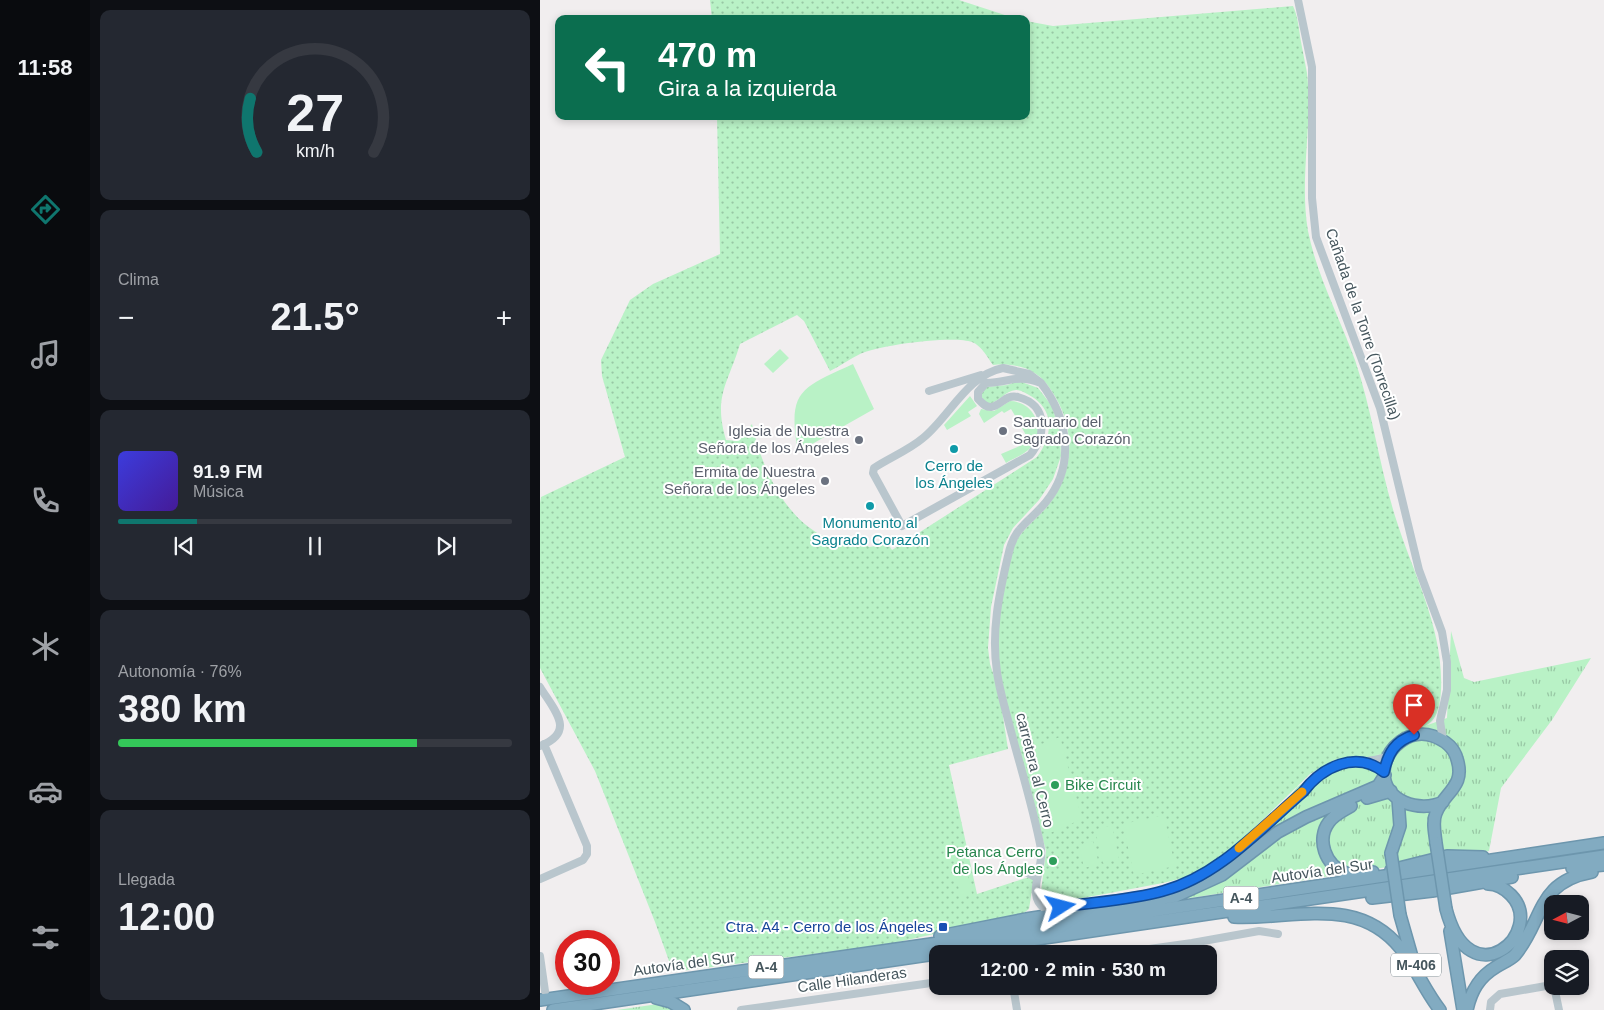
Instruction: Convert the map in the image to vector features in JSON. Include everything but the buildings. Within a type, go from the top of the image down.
[{"type":"highway","points":[[878,952],[905,943],[986,925],[1176,896],[1222,875],[1278,832],[1306,816],[1378,786],[1385,774],[1388,756],[1394,746],[1406,738],[1427,734],[1443,740]]},
{"type":"highway","name":"M-406","points":[[1443,740],[1451,748],[1457,759],[1458,779],[1454,789],[1436,810],[1434,817],[1436,843],[1463,1010]]},
{"type":"highway","name":"M-406","points":[[1385,774],[1394,795],[1400,826],[1390,853],[1400,915],[1415,962],[1441,1010]]},
{"type":"highway","points":[[1443,802],[1433,807],[1414,807],[1394,795],[1373,795],[1339,812],[1328,823],[1323,839],[1323,848],[1326,856],[1338,869],[1346,873],[1389,870],[1447,856],[1480,858],[1570,845],[1604,843]]},
{"type":"highway","name":"Autovía del Sur","points":[[543,996],[592,986],[604,990],[878,952],[1604,843]]},
{"type":"highway","name":"Autovía del Sur","points":[[553,1010],[1604,856]]},
{"type":"highway","points":[[1117,927],[1142,929],[1604,865]]},
{"type":"highway","points":[[1467,1010],[1470,996],[1477,983],[1488,972],[1512,958],[1524,943],[1538,909],[1550,892],[1567,880],[1582,874],[1604,870]]},
{"type":"highway","points":[[1446,909],[1452,930],[1468,949],[1484,955],[1502,950],[1508,946],[1519,930],[1521,921],[1519,908],[1513,897],[1499,886],[1476,884]]},
{"type":"highway","points":[[1234,917],[1336,913],[1364,921],[1390,938],[1401,949],[1430,998],[1441,1010]]},
{"type":"highway","points":[[650,997],[671,1002],[684,1010]]},
{"type":"street","name":"Cañada de la Torre (Torrecilla)","points":[[1298,0],[1312,67],[1312,198],[1316,237],[1380,408],[1414,550],[1442,632],[1447,662],[1447,690],[1440,721],[1443,740]]},
{"type":"street","points":[[998,369],[997,377],[1003,382]]},
{"type":"street","points":[[929,391],[998,369],[1014,369],[1029,374],[1041,383]]},
{"type":"street","points":[[985,374],[969,388],[923,439],[874,468],[873,473],[902,526],[1030,456],[1038,446],[1043,434],[1041,417],[1035,406],[1018,397],[1009,397],[998,405],[987,406],[978,399],[978,392],[981,386],[1017,377],[1041,383]]},
{"type":"street","points":[[985,374],[990,383]]},
{"type":"street","name":"carretera al Cerro","points":[[1041,383],[1058,409],[1065,429],[1067,448],[1059,479],[1048,500],[1017,530],[1010,546],[996,604],[995,638],[999,684],[1041,851],[1036,897],[1039,905],[1045,909],[1163,892],[1216,867],[1303,792],[1312,779],[1336,764],[1368,762]]},
{"type":"street","points":[[540,687],[559,719],[561,726],[559,734],[554,740],[542,745],[588,846],[587,854],[583,860],[540,879]]},
{"type":"street","points":[[1427,734],[1440,721]]},
{"type":"street","points":[[1368,762],[1388,756]]},
{"type":"street","points":[[1368,762],[1385,774]]},
{"type":"street","points":[[1026,872],[1037,878]]},
{"type":"street","points":[[1184,945],[1259,931],[1278,934]]},
{"type":"street","points":[[540,956],[543,996]]},
{"type":"street","name":"Calle Hilanderas","points":[[740,1010],[929,983]]},
{"type":"street","points":[[1490,1010],[1493,998],[1500,994],[1546,986],[1552,988],[1556,995],[1559,1010]]},
{"type":"street","points":[[1014,995],[1017,1010]]},
{"type":"green space","points":[[710,0],[959,0],[1005,15],[712,15]]},
{"type":"green space","name":"Cerro de los Ángeles","points":[[1293,6],[1307,73],[1308,113],[1305,191],[1308,231],[1317,264],[1355,360],[1395,516],[1433,623],[1441,667],[1439,708],[1434,719],[1427,725],[1401,735],[1391,742],[1382,754],[1334,760],[1310,774],[1227,854],[1191,876],[1051,904],[1044,900],[1041,892],[1046,851],[999,673],[998,641],[1002,593],[1014,546],[1021,534],[1050,503],[1064,475],[1068,461],[1069,446],[1065,417],[1051,390],[1033,372],[1018,366],[993,365],[979,346],[963,340],[933,340],[883,347],[860,354],[830,371],[804,321],[797,315],[740,344],[724,390],[721,412],[722,425],[726,440],[737,441],[752,424],[761,456],[775,487],[784,501],[807,526],[825,537],[856,538],[869,547],[888,544],[892,550],[1037,457],[1046,442],[1049,426],[1046,411],[1041,404],[1028,394],[1016,390],[989,404],[983,400],[981,395],[986,387],[1007,385],[1019,381],[1038,388],[1052,406],[1060,432],[1061,456],[1053,479],[1039,500],[1013,528],[1004,545],[991,607],[988,648],[990,664],[999,691],[1008,749],[949,765],[977,894],[1034,877],[1029,909],[1021,915],[884,945],[673,972],[595,771],[540,668],[541,497],[625,457],[602,376],[601,360],[630,300],[653,284],[720,254],[717,120],[1030,120],[1030,22],[1053,26]]},
{"type":"green space","points":[[780,349],[789,358],[773,373],[764,364]]},
{"type":"green space","points":[[853,364],[874,409],[798,452],[795,415],[797,403],[802,394],[821,379]]},
{"type":"green space","points":[[970,396],[977,406],[968,412],[971,416],[947,430],[944,425]]},
{"type":"green space","points":[[1010,401],[1025,405],[1031,410],[1035,416],[1038,431],[1036,439],[1029,449],[1006,463],[1001,454],[1022,445],[1021,443],[1028,439],[1022,428],[1025,426],[1020,418],[1017,419],[1011,409],[1004,413],[1002,411],[984,423],[979,414],[981,409],[994,411]]},
{"type":"green space","points":[[1451,631],[1464,678],[1474,682],[1591,658],[1552,720],[1501,788],[1489,851],[1184,899],[1258,835],[1297,787],[1342,757],[1382,754],[1395,737],[1447,718]]},
{"type":"green space","name":"Bike Circuit","points":[[1060,737],[1082,819],[1050,833],[1026,750]]},
{"type":"green space","points":[[1164,815],[1175,866],[1134,875],[1123,824]]},
{"type":"green space","points":[[1112,825],[1119,859],[1103,863],[1095,830]]},
{"type":"green space","points":[[1093,841],[1099,864],[1084,868],[1079,845]]},
{"type":"green space","points":[[966,866],[972,895],[961,897],[954,869]]},
{"type":"green space","points":[[665,1003],[679,1010],[617,1010]]},
{"type":"slow traffic","points":[[1239,848],[1302,792]]},
{"type":"place","name":"Santuario del Sagrado Corazón","points":[[1003,431]]},
{"type":"place","name":"Iglesia de Nuestra Señora de los Ángeles","points":[[859,440]]},
{"type":"place","name":"Cerro de los Ángeles","points":[[954,449]]},
{"type":"place","name":"Ermita de Nuestra Señora de los Ángeles","points":[[825,481]]},
{"type":"place","name":"Monumento al Sagrado Corazón","points":[[870,506]]},
{"type":"place","name":"Bike Circuit","points":[[1055,785]]},
{"type":"place","name":"Petanca Cerro de los Ángles","points":[[1053,861]]},
{"type":"place","name":"Ctra. A4 - Cerro de los Ángeles","points":[[943,927]]},
{"type":"route","points":[[1061,907],[1163,892],[1187,882],[1216,867],[1303,792],[1312,779],[1336,764],[1368,762],[1384,772],[1388,756],[1394,746],[1414,735]]}]
